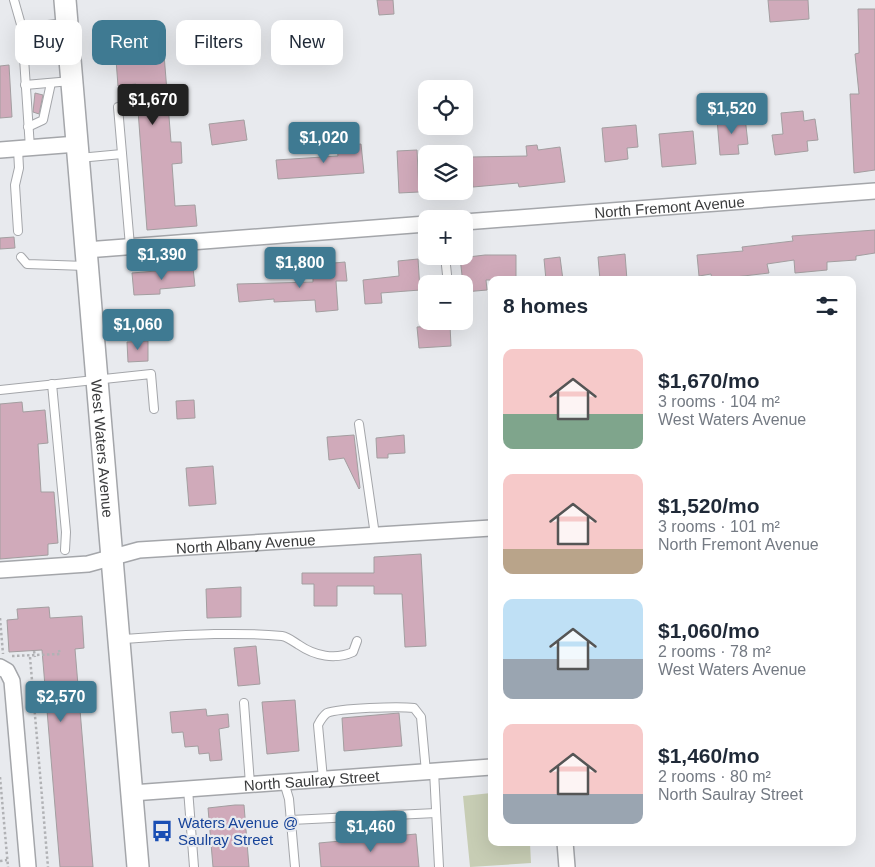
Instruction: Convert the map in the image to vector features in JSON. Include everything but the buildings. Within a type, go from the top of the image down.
[{"type":"main road","name":"West Waters Avenue","points":[[65,0],[67,20]]},
{"type":"main road","name":"West Waters Avenue","points":[[71,65],[138,867]]},
{"type":"street","points":[[0,150],[24,148],[78,151]]},
{"type":"street","name":"North Fremont Avenue","points":[[473,221],[875,191]]},
{"type":"street","points":[[87,258],[130,246],[418,225]]},
{"type":"street","name":"North Albany Avenue","points":[[0,570],[88,564],[139,550],[488,528]]},
{"type":"street","points":[[0,667],[7,671],[12,681],[28,867]]},
{"type":"street","name":"North Saulray Street","points":[[132,793],[488,767]]},
{"type":"street","points":[[565,846],[567,867]]},
{"type":"lane","points":[[14,0],[20,20]]},
{"type":"lane","points":[[18,231],[14,185],[28,127],[25,65]]},
{"type":"lane","points":[[26,85],[72,81]]},
{"type":"lane","points":[[28,127],[43,120],[51,83]]},
{"type":"lane","points":[[118,107],[130,246]]},
{"type":"lane","points":[[78,151],[122,154]]},
{"type":"lane","points":[[21,257],[27,264],[87,258]]},
{"type":"lane","points":[[0,390],[97,378],[151,374],[154,409]]},
{"type":"lane","points":[[52,384],[66,532],[65,550]]},
{"type":"lane","points":[[359,424],[375,535]]},
{"type":"lane","points":[[119,639],[232,634],[285,636],[312,654],[331,656],[345,655],[353,652],[357,641]]},
{"type":"lane","points":[[244,703],[250,784]]},
{"type":"lane","points":[[323,779],[318,725],[320,720],[328,713],[373,708],[414,708],[421,718],[430,772],[436,813],[440,867]]},
{"type":"lane","points":[[284,782],[289,799],[295,867]]},
{"type":"lane","points":[[188,789],[194,867]]},
{"type":"lane","points":[[291,820],[436,813]]},
{"type":"path","points":[[0,618],[3,656],[35,657],[60,654],[59,650]]},
{"type":"path","points":[[34,651],[35,657]]},
{"type":"path","points":[[30,657],[48,867]]},
{"type":"path","points":[[0,777],[8,867]]},
{"type":"path","points":[[0,861],[7,860]]},
{"type":"green space","points":[[488,793],[488,846],[530,846],[531,863],[470,867],[463,796]]},
{"type":"place","name":"Waters Avenue @ Saulray Street","points":[[162,831]]}]
